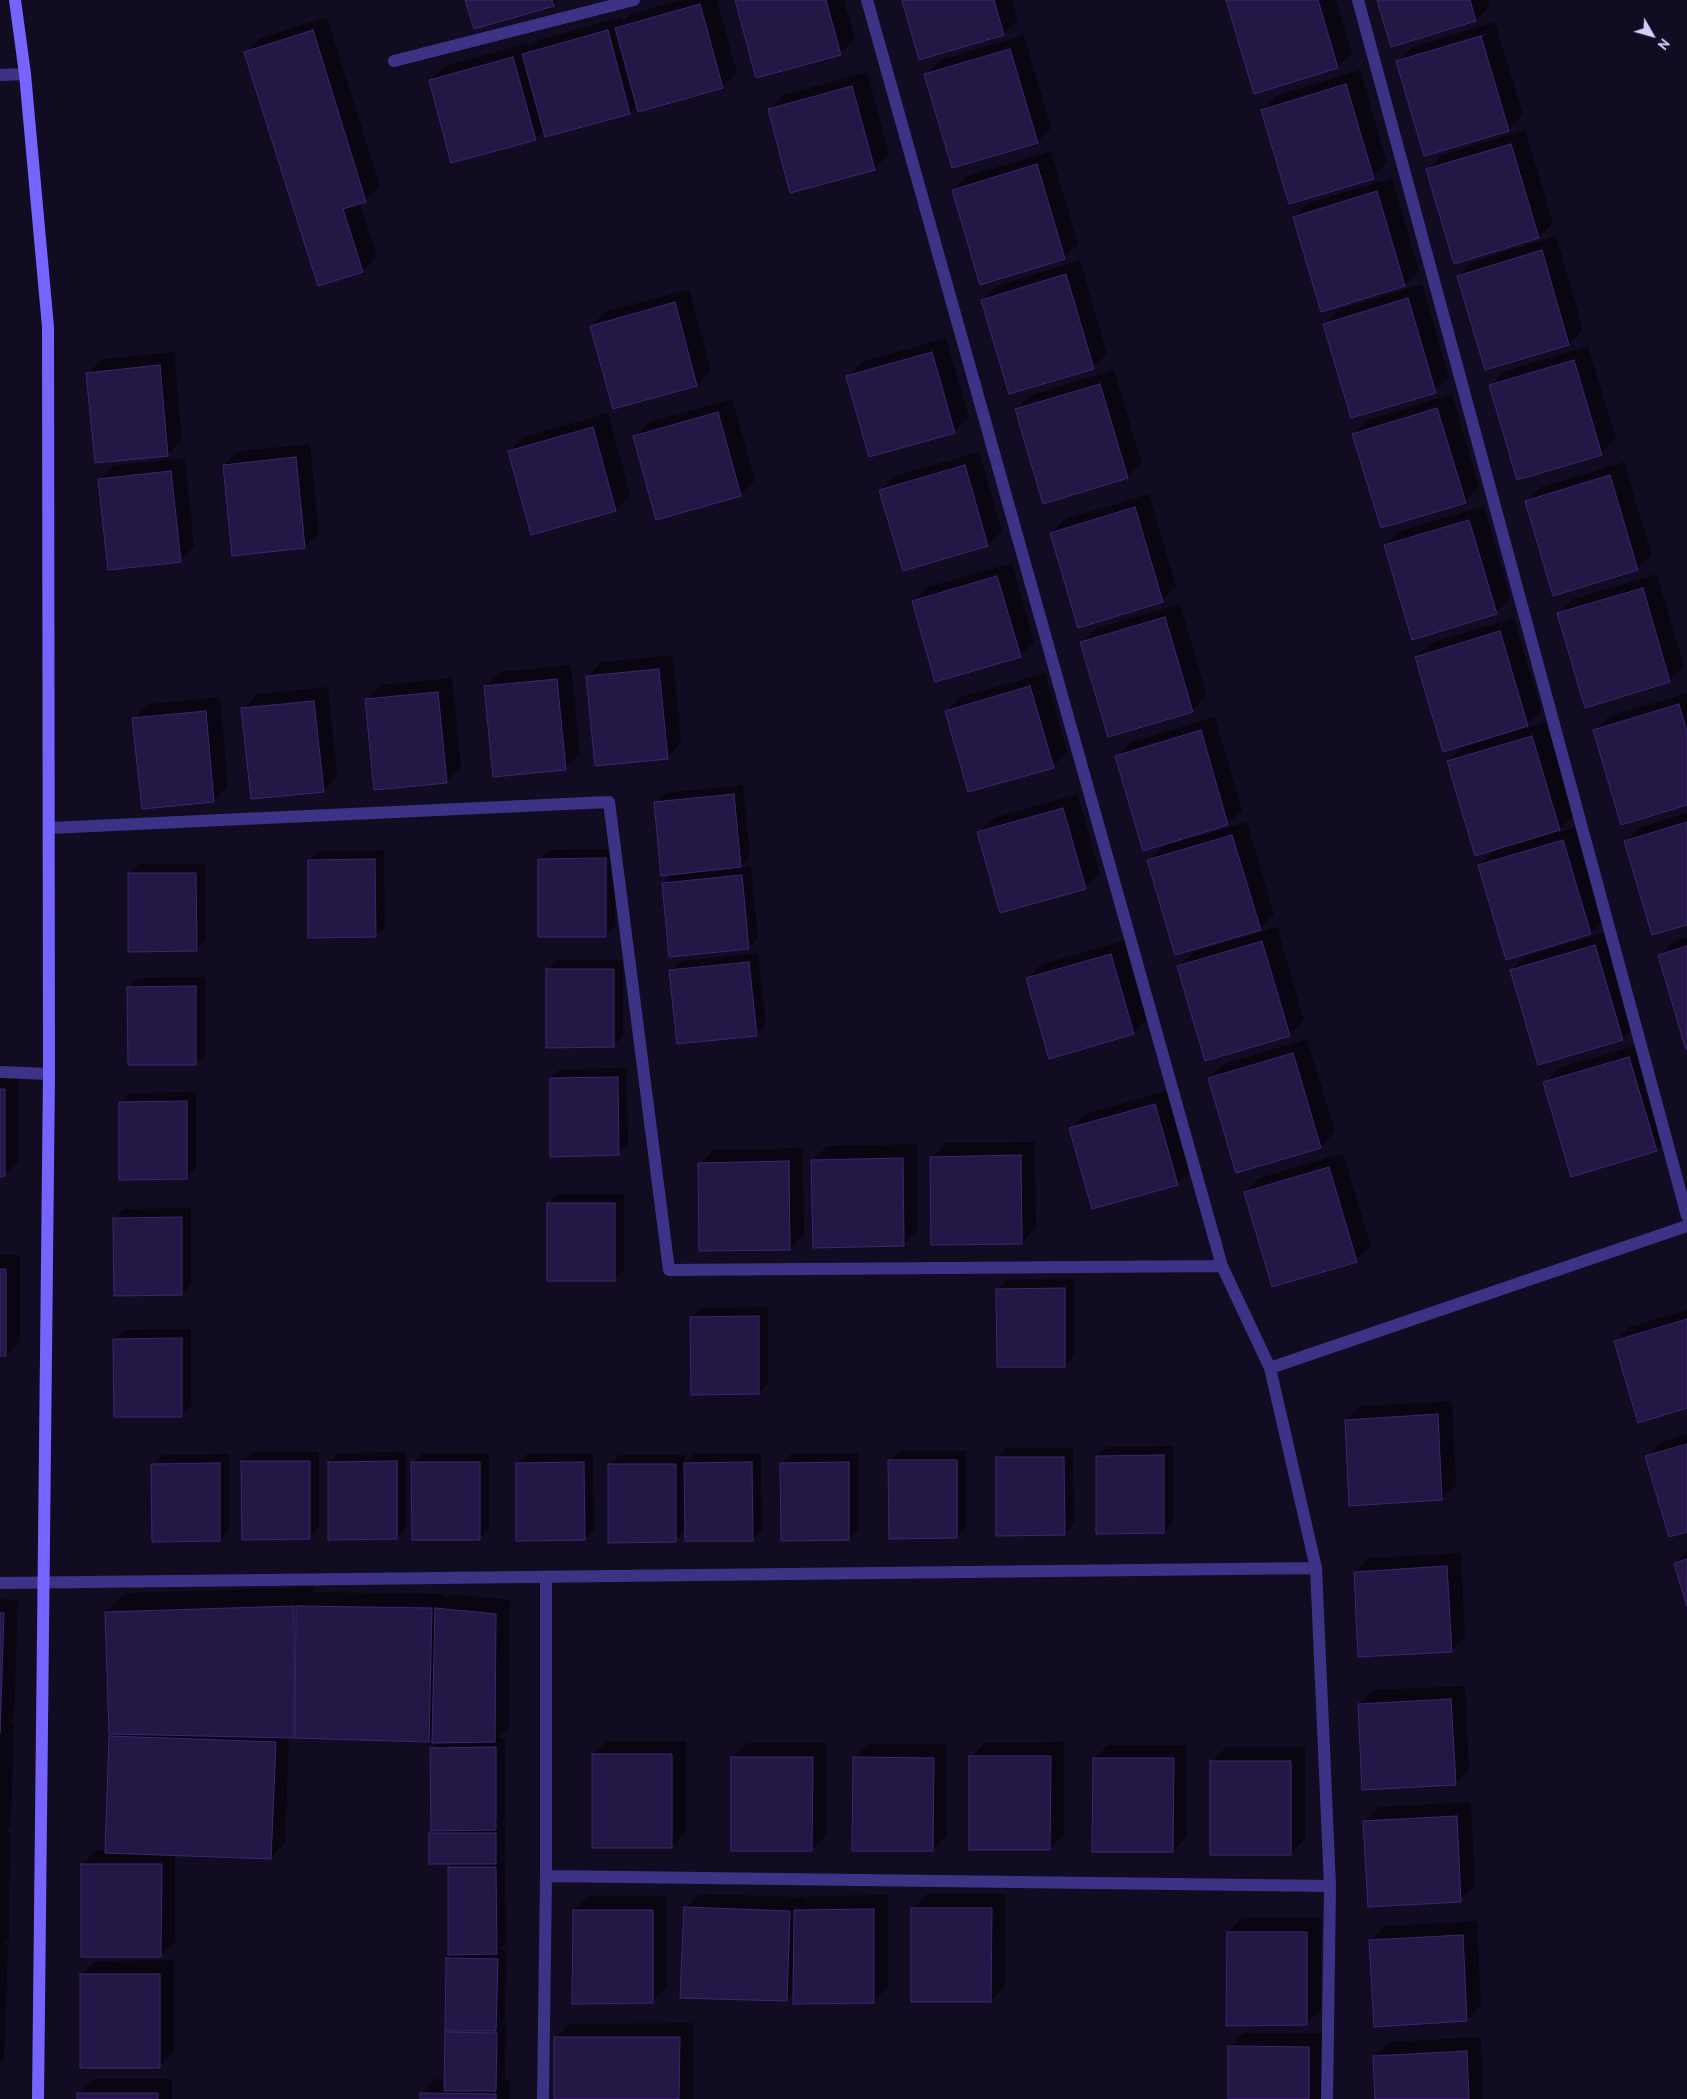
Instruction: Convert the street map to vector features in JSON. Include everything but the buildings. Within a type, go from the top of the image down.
[{"type":"main road","points":[[15,0],[25,74],[48,327],[50,1074],[38,2099]]},
{"type":"street","points":[[394,61],[634,0]]},
{"type":"street","points":[[867,0],[1222,1266],[1270,1368],[1316,1568],[1330,1886],[1328,2099]]},
{"type":"street","points":[[1358,0],[1687,1216]]},
{"type":"street","points":[[0,75],[25,74]]},
{"type":"street","points":[[50,828],[610,802],[669,1270],[1222,1266]]},
{"type":"street","points":[[0,1072],[50,1074]]},
{"type":"street","points":[[1270,1368],[1687,1226]]},
{"type":"street","points":[[0,1583],[1316,1568]]},
{"type":"street","points":[[543,2099],[546,1876],[546,1578]]},
{"type":"street","points":[[546,1876],[1330,1886]]}]
